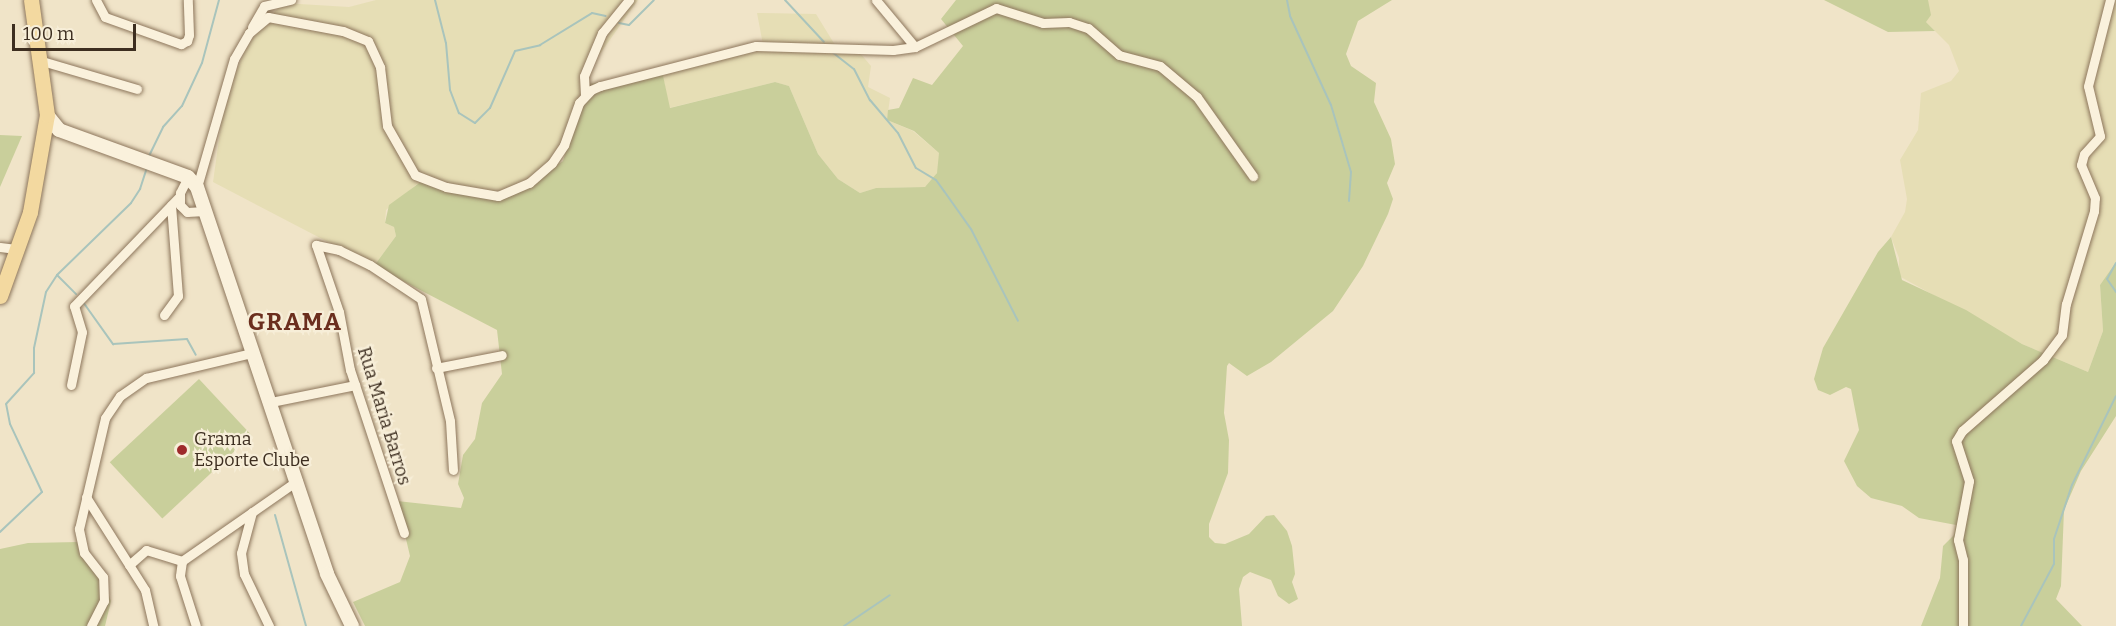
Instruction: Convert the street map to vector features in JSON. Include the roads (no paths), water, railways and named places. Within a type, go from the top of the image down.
[{"type":"main road","points":[[0,296],[30,212],[47,115],[42,61],[31,0]]},
{"type":"main road","points":[[47,115],[59,130],[148,162],[192,182],[206,211],[252,353],[298,480],[327,574],[352,626]]},
{"type":"street","points":[[96,0],[105,17],[181,44],[187,42],[189,35],[188,0]]},
{"type":"street","points":[[71,385],[82,332],[74,306],[192,182],[224,85],[264,6],[291,0]]},
{"type":"street","points":[[252,30],[268,17],[289,19],[343,31],[368,41],[380,67],[387,126],[415,175],[424,180],[492,196],[508,194],[529,183],[559,155],[585,95],[584,76],[602,33],[629,0]]},
{"type":"street","points":[[876,0],[915,47]]},
{"type":"street","points":[[1963,626],[1963,560],[1959,532],[1969,481],[1956,441],[1962,431],[2043,360],[2062,335],[2066,304],[2094,211],[2095,198],[2081,165],[2084,154],[2099,140],[2088,87],[2110,0]]},
{"type":"street","points":[[585,95],[621,80],[740,48],[915,47],[996,8],[1043,23],[1070,22],[1088,28],[1115,53],[1154,63],[1193,92],[1253,176]]},
{"type":"street","points":[[42,61],[137,89]]},
{"type":"street","points":[[179,197],[183,211],[206,211]]},
{"type":"street","points":[[164,315],[178,299],[171,205]]},
{"type":"street","name":"Rua Maria Barros","points":[[404,533],[355,385],[339,312],[316,245],[339,250],[370,265],[418,295],[450,422],[453,470]]},
{"type":"street","points":[[0,247],[16,249]]},
{"type":"street","points":[[91,626],[104,601],[103,577],[84,552],[79,529],[105,418],[120,396],[146,378],[252,353]]},
{"type":"street","points":[[436,368],[502,355]]},
{"type":"street","points":[[271,402],[355,385]]},
{"type":"street","points":[[196,626],[180,576],[182,561],[298,480]]},
{"type":"street","points":[[86,497],[145,590],[153,626]]},
{"type":"street","points":[[252,512],[241,553],[244,574],[269,626]]},
{"type":"street","points":[[129,565],[146,550],[182,561]]},
{"type":"waterway","points":[[149,156],[163,127],[182,106],[202,63],[219,0]]},
{"type":"waterway","points":[[435,0],[446,43],[450,90],[459,113],[475,123],[490,108],[515,51],[540,45],[592,13],[606,16]]},
{"type":"waterway","points":[[619,23],[629,25],[654,0]]},
{"type":"waterway","points":[[785,0],[824,42]]},
{"type":"waterway","points":[[1287,0],[1290,16],[1331,105],[1351,172],[1349,201]]},
{"type":"waterway","points":[[832,52],[854,69],[870,100],[898,133],[916,168],[936,180],[971,229],[1018,321]]},
{"type":"waterway","points":[[0,532],[42,492],[10,424],[6,404],[34,373],[34,348],[46,292],[57,275],[131,203],[140,189],[147,167]]},
{"type":"waterway","points":[[2116,263],[2107,279],[2116,292]]},
{"type":"waterway","points":[[57,275],[76,294]]},
{"type":"waterway","points":[[83,302],[113,344],[187,339],[196,355]]},
{"type":"waterway","points":[[2021,626],[2054,564],[2054,539],[2072,485],[2116,396]]},
{"type":"waterway","points":[[275,515],[306,626]]},
{"type":"waterway","points":[[844,626],[890,595]]},
{"type":"place","name":"Grama Esporte Clube","points":[[182,450]]},
{"type":"district","name":"GRAMA","points":[[295,323]]}]
